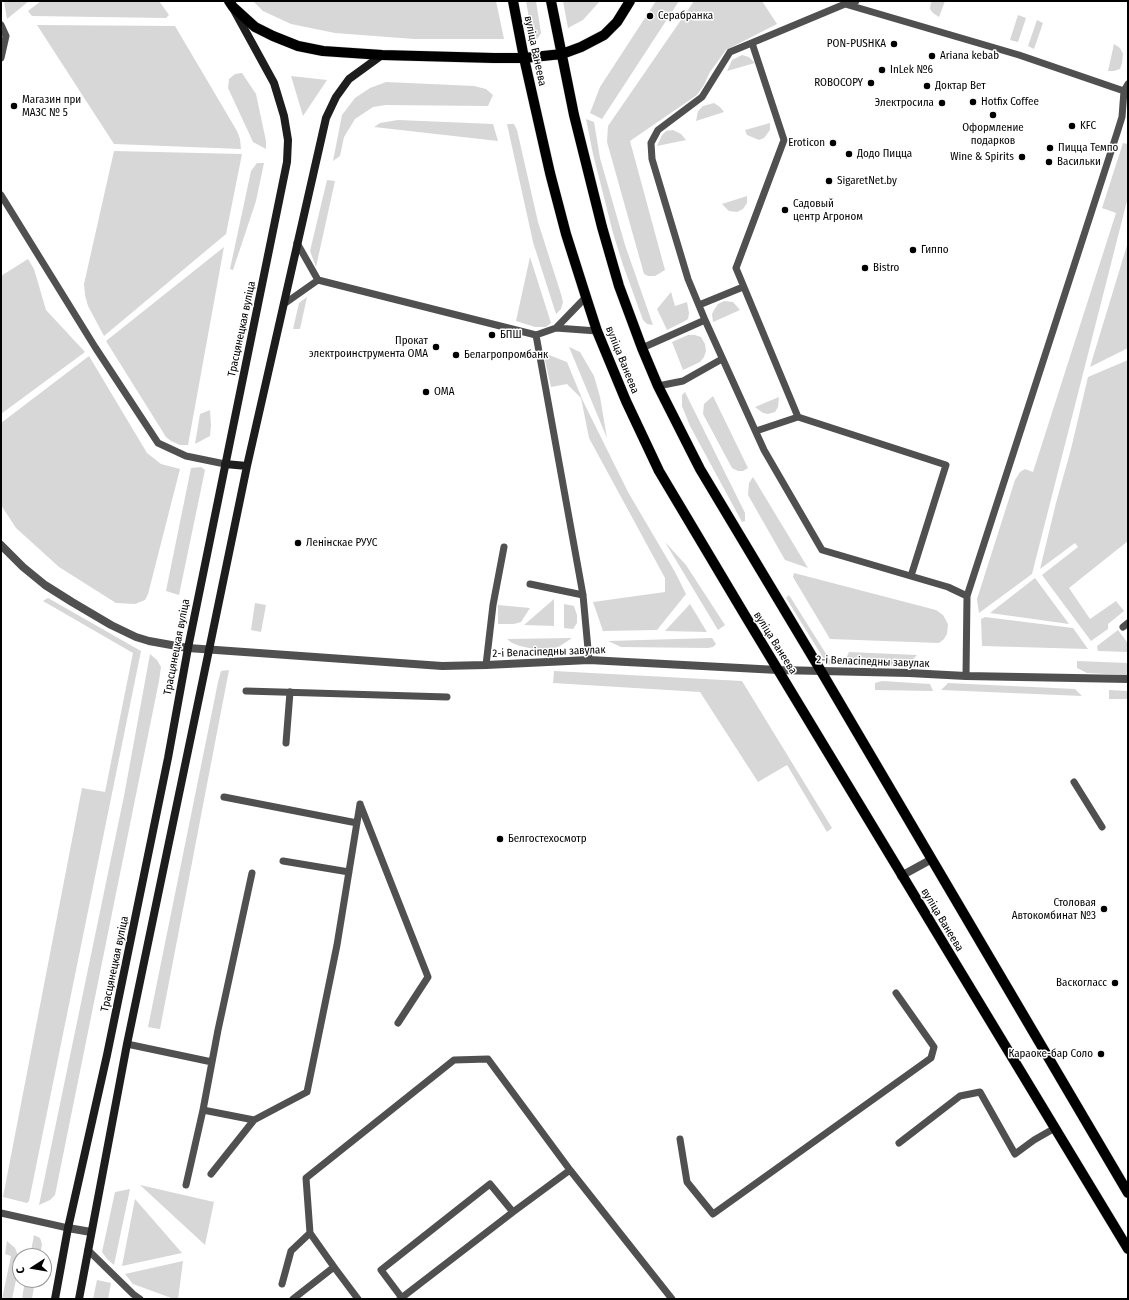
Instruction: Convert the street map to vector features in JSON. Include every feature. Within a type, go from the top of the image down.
[{"type":"main road","name":"вуліца Ванеева","points":[[513,1],[524,58],[552,181],[566,234],[597,331],[626,401],[659,471],[741,610],[1128,1249]]},
{"type":"main road","name":"вуліца Ванеева","points":[[551,1],[574,115],[618,286],[658,386],[700,469],[821,671],[1128,1192]]},
{"type":"main road","points":[[231,4],[255,27],[298,46],[324,51],[457,58],[524,58],[562,54],[581,47],[604,35],[617,22],[630,1]]},
{"type":"main road","name":"Трасцянецкая вуліца","points":[[55,1299],[68,1228],[107,1055],[168,758],[188,648],[287,162],[288,140],[284,116],[274,83],[231,4]]},
{"type":"main road","points":[[79,1299],[127,1044],[247,466],[326,118],[336,97],[349,80],[382,55]]},
{"type":"main road","points":[[225,464],[247,466]]},
{"type":"street","name":"2-і Веласіпедны завулак","points":[[1,545],[23,567],[45,585],[111,625],[136,637],[149,641],[188,648],[442,666],[589,660],[778,670],[1128,679]]},
{"type":"street","points":[[902,876],[932,859]]},
{"type":"street","points":[[68,1228],[91,1232]]},
{"type":"lane","points":[[856,1],[845,4],[730,52],[702,97],[658,130],[651,143],[652,159],[688,279],[705,320],[764,450],[822,550],[948,587],[967,596]]},
{"type":"lane","points":[[845,4],[1019,55],[1124,91]]},
{"type":"lane","points":[[1,25],[6,36],[1,58]]},
{"type":"lane","points":[[752,43],[784,140],[736,268],[798,417]]},
{"type":"lane","points":[[966,676],[967,596],[1122,117],[1124,91],[1128,84]]},
{"type":"lane","points":[[1,195],[158,443],[186,456],[225,464]]},
{"type":"lane","points":[[297,243],[318,280],[536,335],[556,328],[597,331]]},
{"type":"lane","points":[[284,304],[318,280]]},
{"type":"lane","points":[[699,305],[743,287]]},
{"type":"lane","points":[[556,328],[586,297]]},
{"type":"lane","points":[[642,348],[705,320]]},
{"type":"lane","points":[[536,335],[583,594],[589,660]]},
{"type":"lane","points":[[658,386],[683,381],[722,359]]},
{"type":"lane","points":[[756,431],[798,417],[946,464],[911,576]]},
{"type":"lane","points":[[486,665],[492,605],[504,547]]},
{"type":"lane","points":[[530,584],[583,594]]},
{"type":"lane","points":[[246,691],[447,697]]},
{"type":"lane","points":[[286,743],[290,692]]},
{"type":"lane","points":[[1074,782],[1102,827]]},
{"type":"lane","points":[[224,797],[357,823]]},
{"type":"lane","points":[[211,1174],[254,1120],[307,1092],[338,945],[360,804],[428,977],[398,1023]]},
{"type":"lane","points":[[283,861],[349,872]]},
{"type":"lane","points":[[186,1185],[252,873]]},
{"type":"lane","points":[[680,1139],[688,1182],[713,1214],[932,1058],[934,1047],[896,993]]},
{"type":"lane","points":[[127,1044],[212,1062]]},
{"type":"lane","points":[[358,1299],[310,1233],[306,1178],[454,1060],[488,1059],[570,1170],[672,1299]]},
{"type":"lane","points":[[899,1143],[960,1096],[980,1092],[1014,1154],[1054,1128]]},
{"type":"lane","points":[[203,1110],[254,1120]]},
{"type":"lane","points":[[513,1212],[490,1184],[381,1270],[401,1298],[570,1170]]},
{"type":"lane","points":[[1,1213],[68,1228]]},
{"type":"lane","points":[[282,1284],[291,1251],[310,1233]]},
{"type":"lane","points":[[88,1250],[140,1299]]},
{"type":"lane","points":[[293,1299],[334,1267]]},
{"type":"shaded area","points":[[4,1],[29,1],[7,19]]},
{"type":"shaded area","points":[[41,1],[159,1],[169,15],[166,18],[32,16],[28,11]]},
{"type":"shaded area","points":[[253,1],[496,1],[504,39],[414,39],[335,33],[291,24],[263,11]]},
{"type":"shaded area","points":[[526,1],[536,1],[541,33],[533,42]]},
{"type":"shaded area","points":[[563,1],[600,1],[583,20],[568,28]]},
{"type":"shaded area","points":[[656,1],[679,1],[602,119],[590,113],[600,87]]},
{"type":"shaded area","points":[[694,1],[762,1],[777,24],[726,50],[710,72],[697,95],[630,141],[665,270],[655,276],[648,276],[644,274],[607,142],[608,126]]},
{"type":"shaded area","points":[[931,1],[945,1],[939,17],[930,9]]},
{"type":"shaded area","points":[[1018,15],[1026,18],[1018,42],[1010,40]]},
{"type":"shaded area","points":[[1037,20],[1043,23],[1034,49],[1028,46]]},
{"type":"shaded area","points":[[37,25],[175,26],[237,131],[241,149],[114,144]]},
{"type":"shaded area","points":[[1114,44],[1120,48],[1123,54],[1122,63],[1120,69],[1108,71]]},
{"type":"shaded area","points":[[742,55],[749,57],[755,63],[727,71],[732,60]]},
{"type":"shaded area","points":[[242,73],[256,94],[266,141],[266,149],[253,142],[228,88],[229,79],[235,74]]},
{"type":"shaded area","points":[[291,76],[327,80],[303,116]]},
{"type":"shaded area","points":[[386,82],[474,86],[486,89],[493,95],[488,106],[386,105],[373,107],[355,119],[344,137],[340,156],[333,161],[342,115],[355,98],[370,88]]},
{"type":"shaded area","points":[[714,103],[724,112],[696,121],[698,111],[703,106]]},
{"type":"shaded area","points":[[586,119],[594,122],[600,158],[625,245],[653,325],[647,324],[643,320],[623,265],[613,233],[593,154]]},
{"type":"shaded area","points":[[398,120],[493,124],[498,141],[374,127],[380,123]]},
{"type":"shaded area","points":[[770,123],[770,130],[764,138],[759,140],[747,135],[745,130]]},
{"type":"shaded area","points":[[507,124],[514,124],[517,130],[538,222],[561,294],[563,302],[561,309],[556,314],[533,242]]},
{"type":"shaded area","points":[[673,130],[681,134],[686,140],[657,146],[662,135],[666,131]]},
{"type":"shaded area","points":[[1123,143],[1128,144],[1128,197],[1032,574],[979,613],[977,599],[1015,480],[1020,472],[1025,469],[1033,472],[1116,213],[1102,208]]},
{"type":"shaded area","points":[[114,151],[242,154],[226,234],[104,336],[88,306],[84,284]]},
{"type":"shaded area","points":[[257,163],[264,163],[256,201],[233,270],[230,269],[251,171]]},
{"type":"shaded area","points":[[327,180],[335,181],[316,267],[310,251]]},
{"type":"shaded area","points":[[747,196],[747,203],[743,209],[737,212],[729,211],[722,204]]},
{"type":"shaded area","points":[[1128,242],[1128,348],[1090,367]]},
{"type":"shaded area","points":[[224,247],[188,445],[180,445],[166,437],[106,341]]},
{"type":"shaded area","points":[[530,257],[551,323],[546,327],[535,327],[516,321]]},
{"type":"shaded area","points":[[28,259],[34,269],[46,310],[85,352],[1,414],[1,276]]},
{"type":"shaded area","points":[[671,292],[675,306],[687,302],[689,313],[688,319],[667,330],[657,309]]},
{"type":"shaded area","points":[[307,297],[300,329],[293,329],[299,303]]},
{"type":"shaded area","points":[[724,301],[733,302],[740,310],[713,322],[712,314],[714,310],[718,304]]},
{"type":"shaded area","points":[[688,335],[701,337],[705,344],[706,351],[700,362],[683,370],[672,342]]},
{"type":"shaded area","points":[[569,347],[580,352],[594,376],[600,397],[607,438]]},
{"type":"shaded area","points":[[549,355],[567,362],[583,401],[628,492],[675,572],[686,594],[657,630],[603,631],[593,602],[665,592],[665,578],[589,438],[581,398],[567,384],[551,387],[544,356]]},
{"type":"shaded area","points":[[89,356],[147,453],[161,464],[180,469],[148,594],[145,600],[135,604],[116,603],[59,567],[16,528],[1,505],[1,423]]},
{"type":"shaded area","points":[[1128,360],[1128,541],[1069,588],[1090,619],[1116,601],[1124,611],[1108,624],[1108,629],[1091,641],[1042,575],[1078,547],[1075,543],[1040,569],[1088,377]]},
{"type":"shaded area","points":[[685,392],[745,513],[745,521],[742,522],[690,426],[682,406],[682,395]]},
{"type":"shaded area","points":[[713,396],[748,468],[743,471],[738,471],[732,468],[703,414],[704,404]]},
{"type":"shaded area","points":[[779,397],[778,407],[775,412],[768,414],[763,413],[755,407]]},
{"type":"shaded area","points":[[210,410],[210,436],[195,444],[200,414]]},
{"type":"shaded area","points":[[201,467],[205,470],[179,595],[166,591],[191,468]]},
{"type":"shaded area","points":[[753,477],[808,568],[785,560],[748,495],[749,483]]},
{"type":"shaded area","points":[[665,542],[686,565],[725,625],[718,630]]},
{"type":"shaded area","points":[[794,573],[936,610],[943,615],[948,624],[947,634],[939,643],[830,639],[793,577]]},
{"type":"shaded area","points":[[1035,578],[1069,624],[990,613]]},
{"type":"shaded area","points":[[789,595],[833,665],[827,664],[786,598]]},
{"type":"shaded area","points":[[48,598],[141,651],[29,1201],[27,1203],[3,1197],[82,788],[105,792],[133,653],[43,601]]},
{"type":"shaded area","points":[[554,599],[554,626],[524,625]]},
{"type":"shaded area","points":[[255,603],[266,605],[261,632],[251,630]]},
{"type":"shaded area","points":[[564,604],[574,606],[577,615],[577,623],[573,629],[564,628]]},
{"type":"shaded area","points":[[690,604],[707,632],[665,631]]},
{"type":"shaded area","points":[[498,605],[530,608],[521,622],[514,624],[498,624]]},
{"type":"shaded area","points":[[985,617],[1073,628],[1088,649],[982,646],[981,619]]},
{"type":"shaded area","points":[[1118,630],[1127,642],[1128,641],[1128,652],[1098,651],[1097,646]]},
{"type":"shaded area","points":[[572,638],[560,646],[552,649],[538,650],[520,646],[507,639]]},
{"type":"shaded area","points":[[712,638],[716,644],[713,647],[708,648],[621,647],[608,641]]},
{"type":"shaded area","points":[[849,652],[917,655],[907,666],[843,665]]},
{"type":"shaded area","points":[[150,654],[157,660],[161,667],[159,681],[55,1195],[50,1200],[39,1205],[124,796]]},
{"type":"shaded area","points":[[1077,661],[1128,663],[1128,675],[1087,673],[1077,668]]},
{"type":"shaded area","points":[[229,670],[160,1029],[148,1027],[218,682],[221,671]]},
{"type":"shaded area","points":[[554,671],[742,681],[832,828],[827,832],[787,765],[758,782],[700,692],[553,683]]},
{"type":"shaded area","points":[[882,681],[930,684],[933,691],[875,690],[875,683]]},
{"type":"shaded area","points":[[948,683],[1075,689],[1082,696],[941,690]]},
{"type":"shaded area","points":[[1109,690],[1128,691],[1128,699],[1109,699]]},
{"type":"shaded area","points":[[140,1185],[214,1202],[205,1245]]},
{"type":"shaded area","points":[[130,1189],[114,1265],[102,1252],[115,1192]]},
{"type":"shaded area","points":[[135,1199],[182,1253],[122,1266]]},
{"type":"shaded area","points":[[34,1235],[40,1238],[41,1248],[32,1248]]},
{"type":"shaded area","points":[[7,1241],[15,1248],[12,1248],[12,1288],[14,1288],[12,1299],[2,1299],[11,1256],[5,1254]]},
{"type":"shaded area","points":[[183,1261],[178,1299],[174,1299],[133,1284],[125,1274]]},
{"type":"shaded area","points":[[97,1280],[111,1283],[108,1299],[93,1299]]},
{"type":"shaded area","points":[[24,1288],[34,1288],[32,1299],[22,1299]]},
{"type":"place","name":"Серабранка","points":[[650,16]]},
{"type":"place","name":"PON-PUSHKA","points":[[894,44]]},
{"type":"place","name":"Ariana kebab","points":[[932,56]]},
{"type":"place","name":"InLek №6","points":[[882,70]]},
{"type":"place","name":"ROBOCOPY","points":[[871,83]]},
{"type":"place","name":"Доктар Вет","points":[[927,86]]},
{"type":"place","name":"Hotfix Coffee","points":[[973,102]]},
{"type":"place","name":"Электросила","points":[[942,103]]},
{"type":"place","name":"Магазин при МАЗС № 5","points":[[14,106]]},
{"type":"place","name":"Оформление подарков","points":[[993,115]]},
{"type":"place","name":"KFC","points":[[1072,126]]},
{"type":"place","name":"Eroticon","points":[[833,143]]},
{"type":"place","name":"Пицца Темпо","points":[[1050,148]]},
{"type":"place","name":"Додо Пицца","points":[[849,154]]},
{"type":"place","name":"Wine & Spirits","points":[[1022,157]]},
{"type":"place","name":"Васильки","points":[[1049,162]]},
{"type":"place","name":"SigaretNet.by","points":[[829,181]]},
{"type":"place","name":"Садовый центр Агроном","points":[[785,210]]},
{"type":"place","name":"Гиппо","points":[[913,250]]},
{"type":"place","name":"Bistro","points":[[865,268]]},
{"type":"place","name":"БПШ","points":[[492,335]]},
{"type":"place","name":"Прокат электроинструмента ОМА","points":[[436,347]]},
{"type":"place","name":"Белагропромбанк","points":[[456,355]]},
{"type":"place","name":"ОМА","points":[[426,392]]},
{"type":"place","name":"Ленінскае РУУС","points":[[298,543]]},
{"type":"place","name":"Белгостехосмотр","points":[[500,839]]},
{"type":"place","name":"Столовая Автокомбинат №3","points":[[1104,909]]},
{"type":"place","name":"Васкогласс","points":[[1115,983]]},
{"type":"place","name":"Караоке-бар Соло","points":[[1101,1054]]}]
